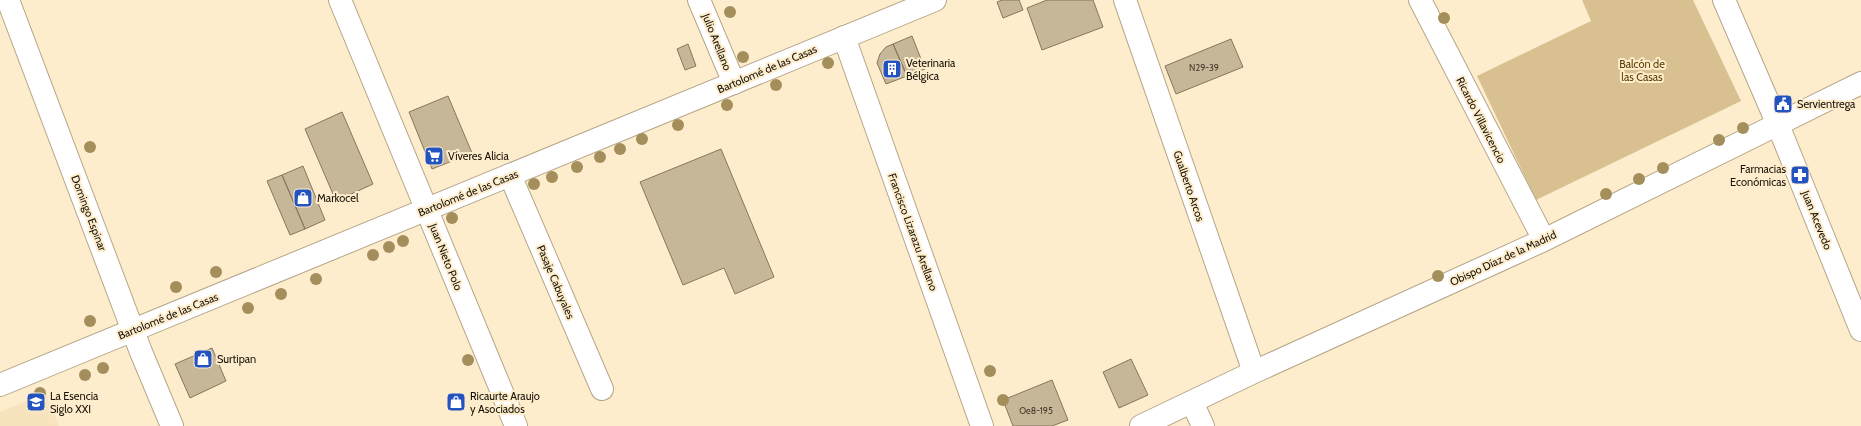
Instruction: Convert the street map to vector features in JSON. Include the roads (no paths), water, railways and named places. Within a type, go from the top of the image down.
[{"type":"street","name":"Domingo Espinar","points":[[8,0],[133,330],[172,426]]},
{"type":"street","name":"Juan Nieto Polo","points":[[340,0],[516,426]]},
{"type":"street","name":"Julio Arellano","points":[[699,0],[734,83]]},
{"type":"street","name":"Bartolomé de las Casas","points":[[0,385],[935,0]]},
{"type":"street","name":"Gualberto Arcos","points":[[1125,0],[1254,372]]},
{"type":"street","name":"Ricardo Villavicencio","points":[[1420,0],[1544,240]]},
{"type":"street","name":"Juan Acevedo","points":[[1724,0],[1778,124],[1861,330]]},
{"type":"street","name":"Francisco Lizarazu Arellano","points":[[844,37],[982,426]]},
{"type":"street","name":"Obispo Díaz de la Madrid","points":[[1141,426],[1254,372],[1544,240],[1861,83]]},
{"type":"street","name":"Pasaje Cabuyales","points":[[510,175],[602,389]]},
{"type":"street","points":[[1192,402],[1203,426]]},
{"type":"place","name":"Veterinaria Bélgica","points":[[892,69]]},
{"type":"place","name":"Servientrega","points":[[1783,104]]},
{"type":"place","name":"Víveres Alicia","points":[[434,156]]},
{"type":"place","name":"Farmacias Económicas","points":[[1800,175]]},
{"type":"place","name":"Markocel","points":[[303,198]]},
{"type":"place","name":"Surtipan","points":[[203,359]]},
{"type":"place","name":"La Esencia Siglo XXI","points":[[36,402]]},
{"type":"place","name":"Ricaurte Araujo y Asociados","points":[[456,402]]},
{"type":"park label","name":"Balcón de las Casas","points":[[1642,70]]}]
